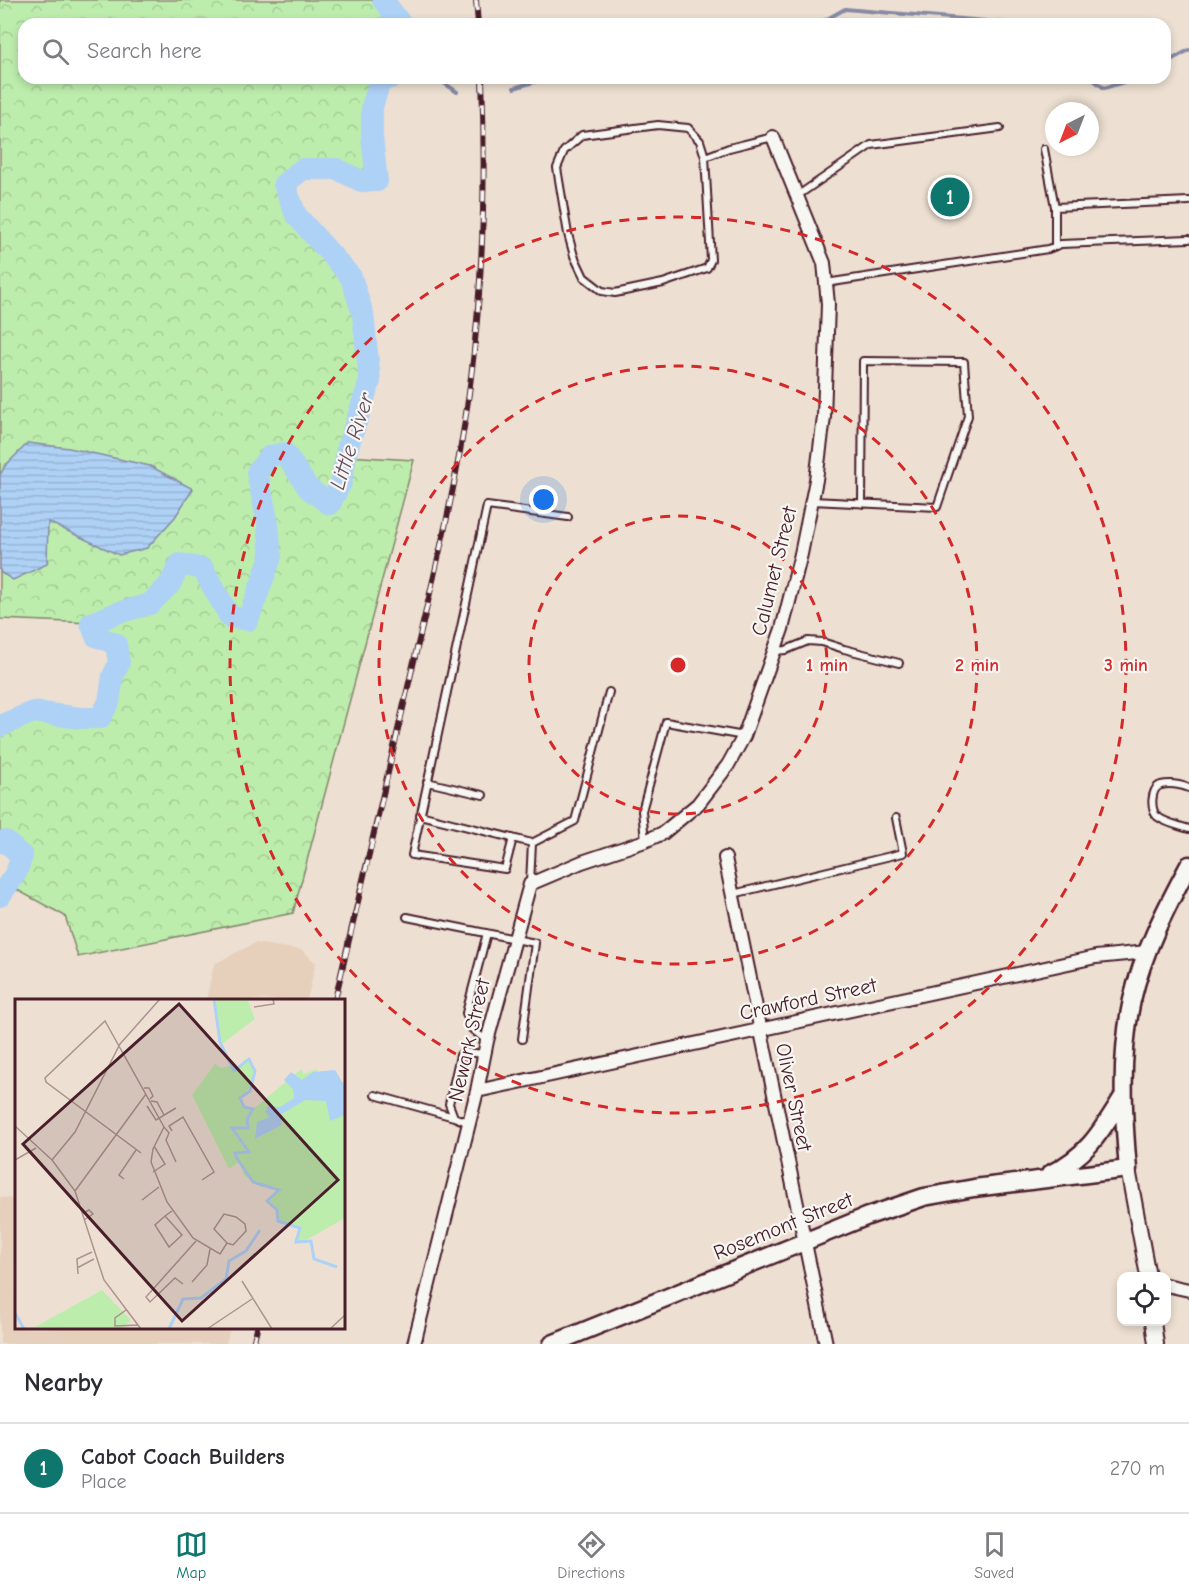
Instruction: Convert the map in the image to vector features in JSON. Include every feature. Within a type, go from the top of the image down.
[{"type":"main road","points":[[1128,1169],[1122,1098],[1132,1000],[1147,952],[1189,865]]},
{"type":"main road","name":"Rosemont Street","points":[[1039,1179],[1080,1156],[1096,1137],[1122,1098]]},
{"type":"main road","name":"Rosemont Street","points":[[552,1344],[804,1242],[924,1197],[1039,1179],[1128,1169]]},
{"type":"street","name":"Calumet Street","points":[[645,841],[663,833],[698,804],[728,765],[744,736],[775,651],[801,554],[812,501],[824,417],[828,304],[824,263],[773,137]]},
{"type":"street","points":[[530,884],[582,862],[645,841]]},
{"type":"street","name":"Oliver Street","points":[[725,858],[826,1344]]},
{"type":"street","name":"Newark Street","points":[[414,1344],[486,1048],[530,884]]},
{"type":"street","name":"Crawford Street","points":[[477,1090],[1096,957],[1147,952]]},
{"type":"street","points":[[1128,1169],[1147,1272]]},
{"type":"street","points":[[1171,1286],[1189,1290]]},
{"type":"street","points":[[1154,1326],[1156,1344]]},
{"type":"lane","points":[[658,125],[688,129],[700,141],[705,157],[711,260],[707,268],[663,283],[615,293],[602,291],[584,277],[574,256],[568,234],[557,168],[564,151],[572,142],[582,135],[591,133],[658,125]]},
{"type":"lane","points":[[797,196],[871,145],[1000,128]]},
{"type":"lane","points":[[705,157],[729,148],[773,137]]},
{"type":"lane","points":[[1044,149],[1055,207],[1055,246]]},
{"type":"lane","points":[[1055,207],[1189,201]]},
{"type":"lane","points":[[826,283],[1048,249],[1061,244],[1189,239]]},
{"type":"lane","points":[[812,501],[862,504],[937,507],[968,417],[964,362],[863,361],[862,504]]},
{"type":"lane","points":[[513,838],[505,869],[412,855],[487,506],[568,517]]},
{"type":"lane","points":[[775,651],[786,650],[808,640],[899,663]]},
{"type":"lane","points":[[420,815],[532,843],[575,821],[609,692]]},
{"type":"lane","points":[[645,841],[642,811],[666,722],[744,736]]},
{"type":"lane","points":[[427,782],[483,795]]},
{"type":"lane","points":[[1189,788],[1178,785],[1161,785],[1154,793],[1153,804],[1154,813],[1158,817],[1189,830]]},
{"type":"lane","points":[[732,894],[903,853],[896,818]]},
{"type":"lane","points":[[530,884],[532,843]]},
{"type":"lane","points":[[407,916],[535,943],[522,1039]]},
{"type":"lane","points":[[454,1117],[449,1104],[460,1055],[464,1052],[486,1048],[472,1029],[466,1013],[487,933]]},
{"type":"lane","points":[[375,1095],[454,1117],[469,1124]]},
{"type":"shaded area","points":[[255,943],[302,950],[316,963],[307,999],[206,999],[214,964]]},
{"type":"shaded area","points":[[0,1197],[15,1199],[15,1329],[230,1329],[226,1344],[0,1344]]},
{"type":"green space","points":[[0,0],[383,0],[396,18],[18,18],[18,84],[379,84],[373,107],[377,181],[337,169],[303,169],[285,184],[296,215],[351,277],[375,377],[346,456],[414,460],[293,913],[78,957],[65,916],[8,885],[16,873],[22,856],[5,841],[0,842],[0,726],[33,712],[100,718],[109,702],[113,676],[119,663],[116,644],[96,636],[91,623],[0,619]]},
{"type":"water","points":[[28,443],[69,448],[150,466],[193,489],[175,517],[147,548],[119,555],[48,522],[47,564],[13,580],[0,572],[0,475],[5,466]]},
{"type":"waterway","name":"Little River","points":[[383,0],[396,18]]},
{"type":"waterway","points":[[829,18],[845,9],[951,18]]},
{"type":"waterway","points":[[1171,60],[1189,50]]},
{"type":"waterway","name":"Little River","points":[[0,726],[33,712],[100,718],[109,702],[113,676],[119,663],[116,644],[96,636],[91,623],[150,604],[170,584],[180,564],[203,569],[230,617],[248,620],[271,557],[268,524],[257,472],[270,456],[285,453],[309,489],[330,504],[341,483],[348,446],[370,381],[363,314],[351,277],[296,215],[284,184],[303,169],[337,169],[361,181],[377,181],[372,137],[372,107],[379,84]]},
{"type":"waterway","points":[[446,84],[457,92]]},
{"type":"waterway","points":[[514,88],[527,84]]},
{"type":"waterway","points":[[1099,84],[1104,88],[1117,84]]},
{"type":"waterway","name":"Little River","points":[[0,842],[5,841],[22,856],[16,873],[0,896]]},
{"type":"railway","points":[[476,0],[478,18]]},
{"type":"railway","points":[[335,999],[437,561],[464,427],[478,315],[484,157],[482,84]]},
{"type":"railway","points":[[253,1344],[257,1329]]},
{"type":"place","name":"Cabot Coach Builders","points":[[950,197]]}]
